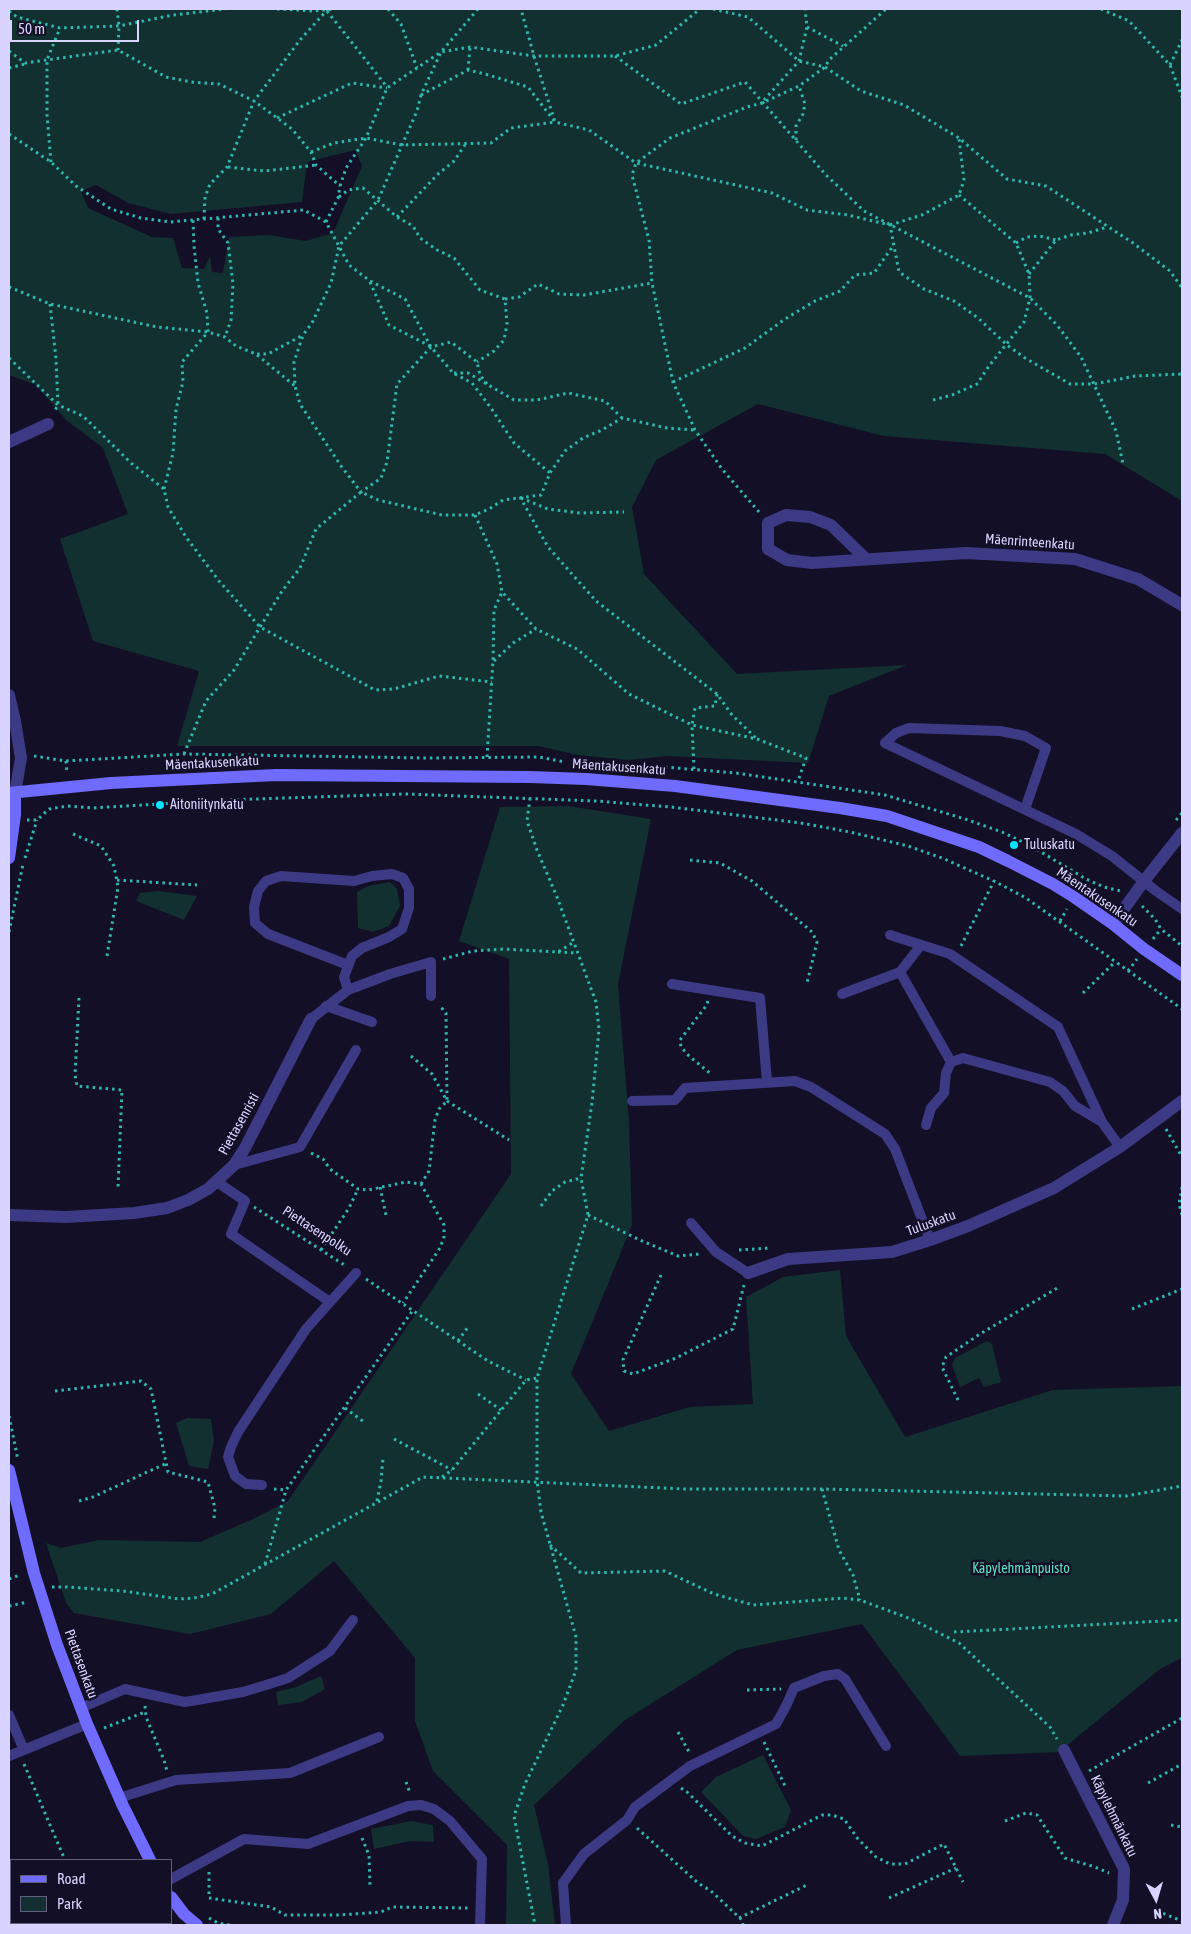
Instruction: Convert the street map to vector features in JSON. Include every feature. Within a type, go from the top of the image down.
[{"type":"main road","name":"Mäentakusenkatu","points":[[12,793],[110,783],[276,775],[586,779],[675,786],[887,816],[979,847],[1053,884],[1113,924],[1144,949],[1182,975]]},
{"type":"main road","points":[[9,858],[14,821],[12,793]]},
{"type":"main road","name":"Piettasenkatu","points":[[14,1469],[13,1494],[34,1573],[57,1645],[87,1724],[119,1798],[150,1859]]},
{"type":"main road","points":[[172,1898],[184,1914],[197,1925]]},
{"type":"street","points":[[9,442],[48,424]]},
{"type":"street","points":[[768,523],[786,516],[810,517],[825,522],[831,525],[866,559]]},
{"type":"street","name":"Mäenrinteenkatu","points":[[768,523],[768,549],[787,560],[812,563],[966,553],[1075,559],[1138,579],[1182,605]]},
{"type":"street","points":[[9,695],[21,758],[12,793]]},
{"type":"street","points":[[1113,924],[1182,833]]},
{"type":"street","name":"Piettasenristi","points":[[9,1215],[66,1217],[134,1213],[167,1208],[195,1196],[217,1182],[234,1165],[244,1148],[311,1019]]},
{"type":"street","name":"Tuluskatu","points":[[748,1273],[788,1259],[892,1252],[930,1240],[1054,1188],[1120,1147],[1182,1101]]},
{"type":"street","name":"Käpylehmänkatu","points":[[1064,1750],[1124,1869],[1124,1900],[1113,1925]]},
{"type":"lane","points":[[1025,809],[1046,748],[1024,736],[1000,731],[909,728],[896,733],[885,743],[1076,834],[1112,856],[1182,909]]},
{"type":"lane","points":[[348,965],[268,934],[255,924],[254,907],[258,891],[266,881],[281,876],[354,881],[372,876],[392,874],[403,878],[409,889],[409,908],[402,929],[389,937],[362,948],[352,956],[344,977],[348,990]]},
{"type":"lane","points":[[890,935],[950,954],[1058,1027],[1102,1122],[1120,1147]]},
{"type":"lane","points":[[842,994],[900,972],[920,945]]},
{"type":"lane","points":[[311,1019],[348,990],[390,974],[431,962],[431,996]]},
{"type":"lane","points":[[900,972],[950,1062],[946,1073],[944,1093],[931,1108],[926,1125]]},
{"type":"lane","points":[[672,984],[760,998],[767,1082]]},
{"type":"lane","points":[[326,1006],[372,1022]]},
{"type":"lane","points":[[234,1165],[300,1147],[356,1050]]},
{"type":"lane","points":[[950,1062],[963,1058],[1050,1082],[1064,1091],[1075,1106],[1102,1122]]},
{"type":"lane","points":[[632,1101],[675,1100],[685,1088],[767,1082],[796,1082],[811,1087],[885,1134],[895,1149],[930,1240]]},
{"type":"lane","points":[[217,1182],[245,1202],[231,1234],[330,1302]]},
{"type":"lane","points":[[691,1222],[716,1252],[748,1273]]},
{"type":"lane","points":[[262,1484],[246,1484],[235,1476],[228,1457],[231,1447],[238,1432],[306,1329],[356,1272]]},
{"type":"lane","points":[[81,1708],[125,1690],[185,1702],[243,1692],[288,1678],[330,1651],[353,1620]]},
{"type":"lane","points":[[566,1925],[563,1883],[584,1854],[627,1820],[635,1807],[695,1764],[776,1724],[794,1688],[824,1676],[838,1674],[845,1680],[886,1746]]},
{"type":"lane","points":[[9,1715],[21,1751]]},
{"type":"lane","points":[[9,1756],[87,1724]]},
{"type":"lane","points":[[119,1798],[176,1780],[290,1773],[378,1737]]},
{"type":"lane","points":[[172,1878],[244,1840],[308,1844],[408,1806],[421,1805],[434,1809],[450,1821],[482,1859],[480,1925]]},
{"type":"path","points":[[117,9],[119,26],[118,50]]},
{"type":"path","points":[[9,11],[17,17],[60,28],[119,26],[172,15],[226,9]]},
{"type":"path","points":[[277,9],[335,9]]},
{"type":"path","points":[[388,9],[401,24],[416,68]]},
{"type":"path","points":[[478,9],[441,52],[420,95],[417,111],[378,200],[339,246],[330,283],[312,323],[303,335],[294,362],[295,386],[300,404],[340,466],[361,492],[378,500],[442,516],[475,515],[503,500],[541,495],[550,473],[565,450],[583,438],[602,430],[622,418]]},
{"type":"path","points":[[522,9],[534,56],[555,122]]},
{"type":"path","points":[[326,222],[338,198],[346,168],[366,138],[387,88],[441,52],[470,47],[534,56],[615,56],[656,45],[700,9]]},
{"type":"path","points":[[713,9],[748,18],[798,61],[825,67],[861,91],[904,106],[959,138],[1007,179],[1046,186],[1108,226],[1170,271],[1182,288]]},
{"type":"path","points":[[762,103],[798,61],[807,28],[804,9]]},
{"type":"path","points":[[768,523],[722,469],[695,430],[673,382],[652,283],[649,240],[632,174],[636,163],[670,138],[747,107],[762,103],[799,86],[825,67],[829,60],[843,46],[886,9]]},
{"type":"path","points":[[1102,9],[1129,21],[1170,65],[1182,96]]},
{"type":"path","points":[[328,10],[387,88]]},
{"type":"path","points":[[204,219],[205,197],[210,184],[227,167],[254,102],[300,40],[328,10]]},
{"type":"path","points":[[52,162],[47,115],[47,60],[60,28]]},
{"type":"path","points":[[807,28],[843,46]]},
{"type":"path","points":[[1170,65],[1182,40]]},
{"type":"path","points":[[468,70],[470,47]]},
{"type":"path","points":[[9,68],[25,63],[118,50],[166,77],[191,82],[219,84],[254,102],[292,129],[310,152],[316,165],[340,186]]},
{"type":"path","points":[[9,51],[25,63]]},
{"type":"path","points":[[615,56],[681,104],[745,82],[826,175],[864,211],[1030,298],[1057,325],[1081,357],[1116,431],[1122,464]]},
{"type":"path","points":[[420,95],[468,70],[528,88],[555,122]]},
{"type":"path","points":[[276,118],[352,83],[387,88]]},
{"type":"path","points":[[796,140],[796,126],[803,114],[805,104],[799,86]]},
{"type":"path","points":[[310,152],[334,143],[366,138],[402,145],[491,143],[511,128],[555,122],[590,130],[636,163],[772,193],[807,210],[890,225],[922,215],[959,195],[964,180],[959,138]]},
{"type":"path","points":[[9,134],[52,162],[76,186],[110,208],[140,218],[170,222],[304,210],[326,222],[349,265],[370,281],[405,299],[431,347],[453,373],[472,383],[514,443],[550,473]]},
{"type":"path","points":[[397,217],[438,174],[454,161],[465,144]]},
{"type":"path","points":[[227,167],[264,171],[316,165]]},
{"type":"path","points":[[338,198],[348,190],[363,188],[397,217],[413,226],[420,238],[437,250],[454,258],[480,290],[505,300],[519,297],[538,284],[559,294],[584,295],[652,283]]},
{"type":"path","points":[[933,400],[952,395],[977,384],[1024,322],[1030,298],[1029,274],[1016,243],[959,195]]},
{"type":"path","points":[[218,218],[218,229],[228,243],[233,284],[230,320],[225,337]]},
{"type":"path","points":[[193,219],[197,274],[207,313],[208,332],[182,362],[183,382],[176,409],[174,454],[164,490],[168,507],[186,538],[219,581],[260,627],[375,690],[394,689],[439,676],[492,682]]},
{"type":"path","points":[[890,225],[899,272],[924,289],[954,301],[978,318],[1007,345],[1043,370],[1070,384],[1094,384],[1135,376],[1182,374]]},
{"type":"path","points":[[673,382],[745,348],[815,301],[840,291],[855,275],[874,273],[893,246],[890,225]]},
{"type":"path","points":[[1016,243],[1027,237],[1040,236],[1056,240],[1071,235],[1088,233],[1108,226]]},
{"type":"path","points":[[1029,274],[1056,240]]},
{"type":"path","points":[[370,281],[389,325],[431,347]]},
{"type":"path","points":[[9,287],[50,304],[157,327],[208,332],[225,337],[236,346],[256,354],[295,386]]},
{"type":"path","points":[[477,362],[494,351],[504,340],[507,324],[505,300]]},
{"type":"path","points":[[50,304],[56,359],[58,405]]},
{"type":"path","points":[[256,354],[268,354],[303,335]]},
{"type":"path","points":[[184,754],[206,701],[234,670],[282,591],[300,568],[316,529],[381,478],[387,462],[398,384],[431,347],[451,342],[477,362],[480,375],[487,384]]},
{"type":"path","points":[[9,358],[58,405],[83,416],[131,463],[164,490]]},
{"type":"path","points":[[453,373],[468,372],[514,400],[537,400],[568,394],[605,402],[622,418],[667,428],[695,430]]},
{"type":"path","points":[[520,497],[548,509],[580,513],[624,512]]},
{"type":"path","points":[[520,497],[548,546],[596,600],[717,694],[732,714],[757,739]]},
{"type":"path","points":[[475,515],[497,564],[502,592],[536,629],[577,649],[629,694],[692,726],[757,739],[806,758],[798,781]]},
{"type":"path","points":[[487,757],[494,610],[502,592]]},
{"type":"path","points":[[493,661],[513,643],[536,629]]},
{"type":"path","points":[[694,769],[692,726],[695,708],[715,706],[717,694]]},
{"type":"path","points":[[9,932],[20,876],[37,820],[48,809],[68,806],[92,808],[226,800],[405,794],[596,801],[671,807],[801,823],[908,846],[942,858],[994,881],[1026,898],[1182,1009]]},
{"type":"path","points":[[530,798],[527,821],[596,1002],[599,1029],[592,1104],[581,1178],[588,1215],[537,1378],[537,1481],[540,1512],[567,1600],[576,1637],[576,1670],[563,1705],[526,1784],[514,1816],[535,1925]]},
{"type":"path","points":[[14,821],[37,820]]},
{"type":"path","points":[[1000,839],[1002,832]]},
{"type":"path","points":[[73,834],[101,846],[114,866],[118,888],[107,956]]},
{"type":"path","points":[[690,860],[720,863],[752,880],[812,932],[817,942],[807,983]]},
{"type":"path","points":[[1054,867],[1057,861]]},
{"type":"path","points":[[117,880],[197,885]]},
{"type":"path","points":[[955,958],[994,881]]},
{"type":"path","points":[[1161,930],[1182,946]]},
{"type":"path","points":[[558,952],[574,942]]},
{"type":"path","points":[[431,962],[474,950],[504,949],[577,953]]},
{"type":"path","points":[[1083,993],[1115,962]]},
{"type":"path","points":[[711,990],[706,1006],[680,1040],[681,1047],[689,1056],[709,1071],[717,1086]]},
{"type":"path","points":[[421,1184],[430,1171],[435,1120],[439,1109],[447,1101],[446,1013],[431,996]]},
{"type":"path","points":[[79,998],[75,1074],[77,1086],[122,1090],[118,1188]]},
{"type":"path","points":[[411,1056],[432,1074],[447,1101],[509,1140]]},
{"type":"path","points":[[1159,1118],[1182,1157]]},
{"type":"path","points":[[300,1147],[323,1159],[330,1170],[358,1189],[368,1190],[406,1182],[421,1184]]},
{"type":"path","points":[[541,1206],[552,1191],[565,1182],[581,1178]]},
{"type":"path","points":[[403,1304],[440,1248],[444,1237],[444,1225],[421,1184]]},
{"type":"path","points":[[380,1187],[386,1215]]},
{"type":"path","points":[[1182,1188],[1179,1204],[1182,1215]]},
{"type":"path","points":[[321,1250],[350,1208],[358,1189]]},
{"type":"path","name":"Piettasenpolku","points":[[245,1202],[356,1272],[488,1361],[526,1380]]},
{"type":"path","points":[[588,1215],[678,1256],[772,1248]]},
{"type":"path","points":[[660,1275],[623,1360],[624,1371],[633,1374],[676,1358],[733,1329],[741,1293],[748,1273]]},
{"type":"path","points":[[958,1400],[942,1367],[946,1357],[980,1334],[1059,1287]]},
{"type":"path","points":[[1132,1309],[1182,1290]]},
{"type":"path","points":[[265,1565],[286,1490],[413,1310]]},
{"type":"path","points":[[458,1341],[468,1327]]},
{"type":"path","points":[[442,1477],[452,1470],[526,1380],[537,1378]]},
{"type":"path","points":[[55,1391],[141,1381],[151,1389],[168,1472],[208,1482],[215,1508],[214,1518]]},
{"type":"path","points":[[478,1394],[501,1410]]},
{"type":"path","points":[[345,1408],[364,1422]]},
{"type":"path","points":[[9,1416],[14,1469]]},
{"type":"path","points":[[394,1439],[452,1470]]},
{"type":"path","points":[[377,1502],[382,1481],[383,1458]]},
{"type":"path","points":[[78,1501],[93,1497],[167,1463]]},
{"type":"path","points":[[51,1587],[67,1586],[123,1591],[179,1599],[212,1594],[423,1477],[685,1489],[822,1489],[1126,1496],[1182,1486]]},
{"type":"path","points":[[822,1489],[839,1550],[853,1575],[860,1600]]},
{"type":"path","points":[[549,1544],[581,1573],[665,1572],[714,1594],[753,1605],[843,1598],[860,1600],[911,1619],[959,1643],[1050,1727],[1064,1750]]},
{"type":"path","points":[[49,1580],[54,1596]]},
{"type":"path","points":[[9,1606],[28,1602]]},
{"type":"path","points":[[954,1632],[1182,1620]]},
{"type":"path","points":[[747,1690],[794,1688]]},
{"type":"path","points":[[143,1693],[145,1712],[164,1760],[170,1782]]},
{"type":"path","points":[[105,1737],[101,1729],[145,1712]]},
{"type":"path","points":[[1079,1777],[1182,1718]]},
{"type":"path","points":[[678,1732],[695,1764]]},
{"type":"path","points":[[759,1733],[786,1788]]},
{"type":"path","points":[[21,1751],[66,1859]]},
{"type":"path","points":[[1148,1783],[1182,1764]]},
{"type":"path","points":[[669,1782],[687,1792],[732,1836],[745,1843],[762,1846],[822,1815],[832,1815],[844,1819],[858,1839],[876,1857],[890,1864],[904,1864],[944,1844],[963,1882]]},
{"type":"path","points":[[1005,1820],[1026,1814],[1037,1815],[1066,1858],[1095,1867],[1124,1880]]},
{"type":"path","points":[[627,1820],[739,1918],[743,1925]]},
{"type":"path","points":[[1171,1825],[1182,1827]]},
{"type":"path","points":[[357,1826],[369,1855],[370,1886]]},
{"type":"path","points":[[209,1859],[209,1898],[270,1907],[286,1915],[340,1915],[381,1912],[392,1907],[481,1908]]},
{"type":"path","points":[[890,1898],[956,1868]]},
{"type":"path","points":[[739,1918],[809,1884]]},
{"type":"path","points":[[1158,1912],[1182,1921]]},
{"type":"green space","points":[[9,9],[1182,9],[1182,501],[1105,454],[884,436],[758,404],[656,460],[632,507],[644,574],[737,674],[907,665],[829,696],[808,763],[668,756],[628,760],[578,755],[538,746],[177,746],[199,671],[93,641],[60,539],[128,514],[103,448],[66,420],[36,385],[9,375]],"holes":[[[355,150],[362,166],[333,233],[306,241],[269,235],[229,237],[223,273],[212,272],[210,256],[204,269],[182,268],[173,238],[152,237],[88,208],[81,191],[96,185],[128,203],[171,214],[302,202],[307,162]]]},
{"type":"green space","name":"Käpylehmänpuisto","points":[[568,806],[651,819],[618,984],[629,1122],[632,1225],[571,1374],[609,1431],[690,1407],[753,1404],[746,1297],[783,1277],[840,1270],[846,1336],[905,1437],[1053,1390],[1182,1386],[1182,1658],[1160,1669],[1059,1752],[960,1756],[862,1624],[737,1650],[625,1720],[534,1805],[548,1864],[555,1925],[506,1925],[507,1845],[433,1771],[415,1721],[415,1658],[334,1561],[271,1614],[190,1634],[74,1613],[66,1603],[46,1543],[61,1548],[99,1540],[200,1542],[253,1519],[288,1501],[511,1174],[509,959],[459,941],[500,807]]},
{"type":"green space","points":[[390,882],[397,889],[400,906],[389,926],[373,932],[358,928],[357,892],[368,886]]},
{"type":"green space","points":[[158,891],[197,896],[184,920],[136,901],[140,893]]},
{"type":"green space","points":[[987,1341],[992,1344],[1001,1382],[984,1387],[979,1378],[960,1387],[952,1365],[955,1358]]},
{"type":"green space","points":[[187,1418],[211,1419],[214,1441],[208,1469],[189,1466],[176,1423]]},
{"type":"green space","points":[[321,1676],[325,1689],[302,1702],[278,1705],[276,1692],[296,1687]]},
{"type":"green space","points":[[763,1755],[791,1810],[785,1827],[756,1839],[743,1836],[701,1792],[716,1777]]},
{"type":"green space","points":[[411,1821],[433,1825],[434,1842],[410,1841],[374,1849],[371,1829]]},
{"type":"place","name":"Aitoniitynkatu","points":[[160,805]]},
{"type":"place","name":"Tuluskatu","points":[[1014,845]]}]
